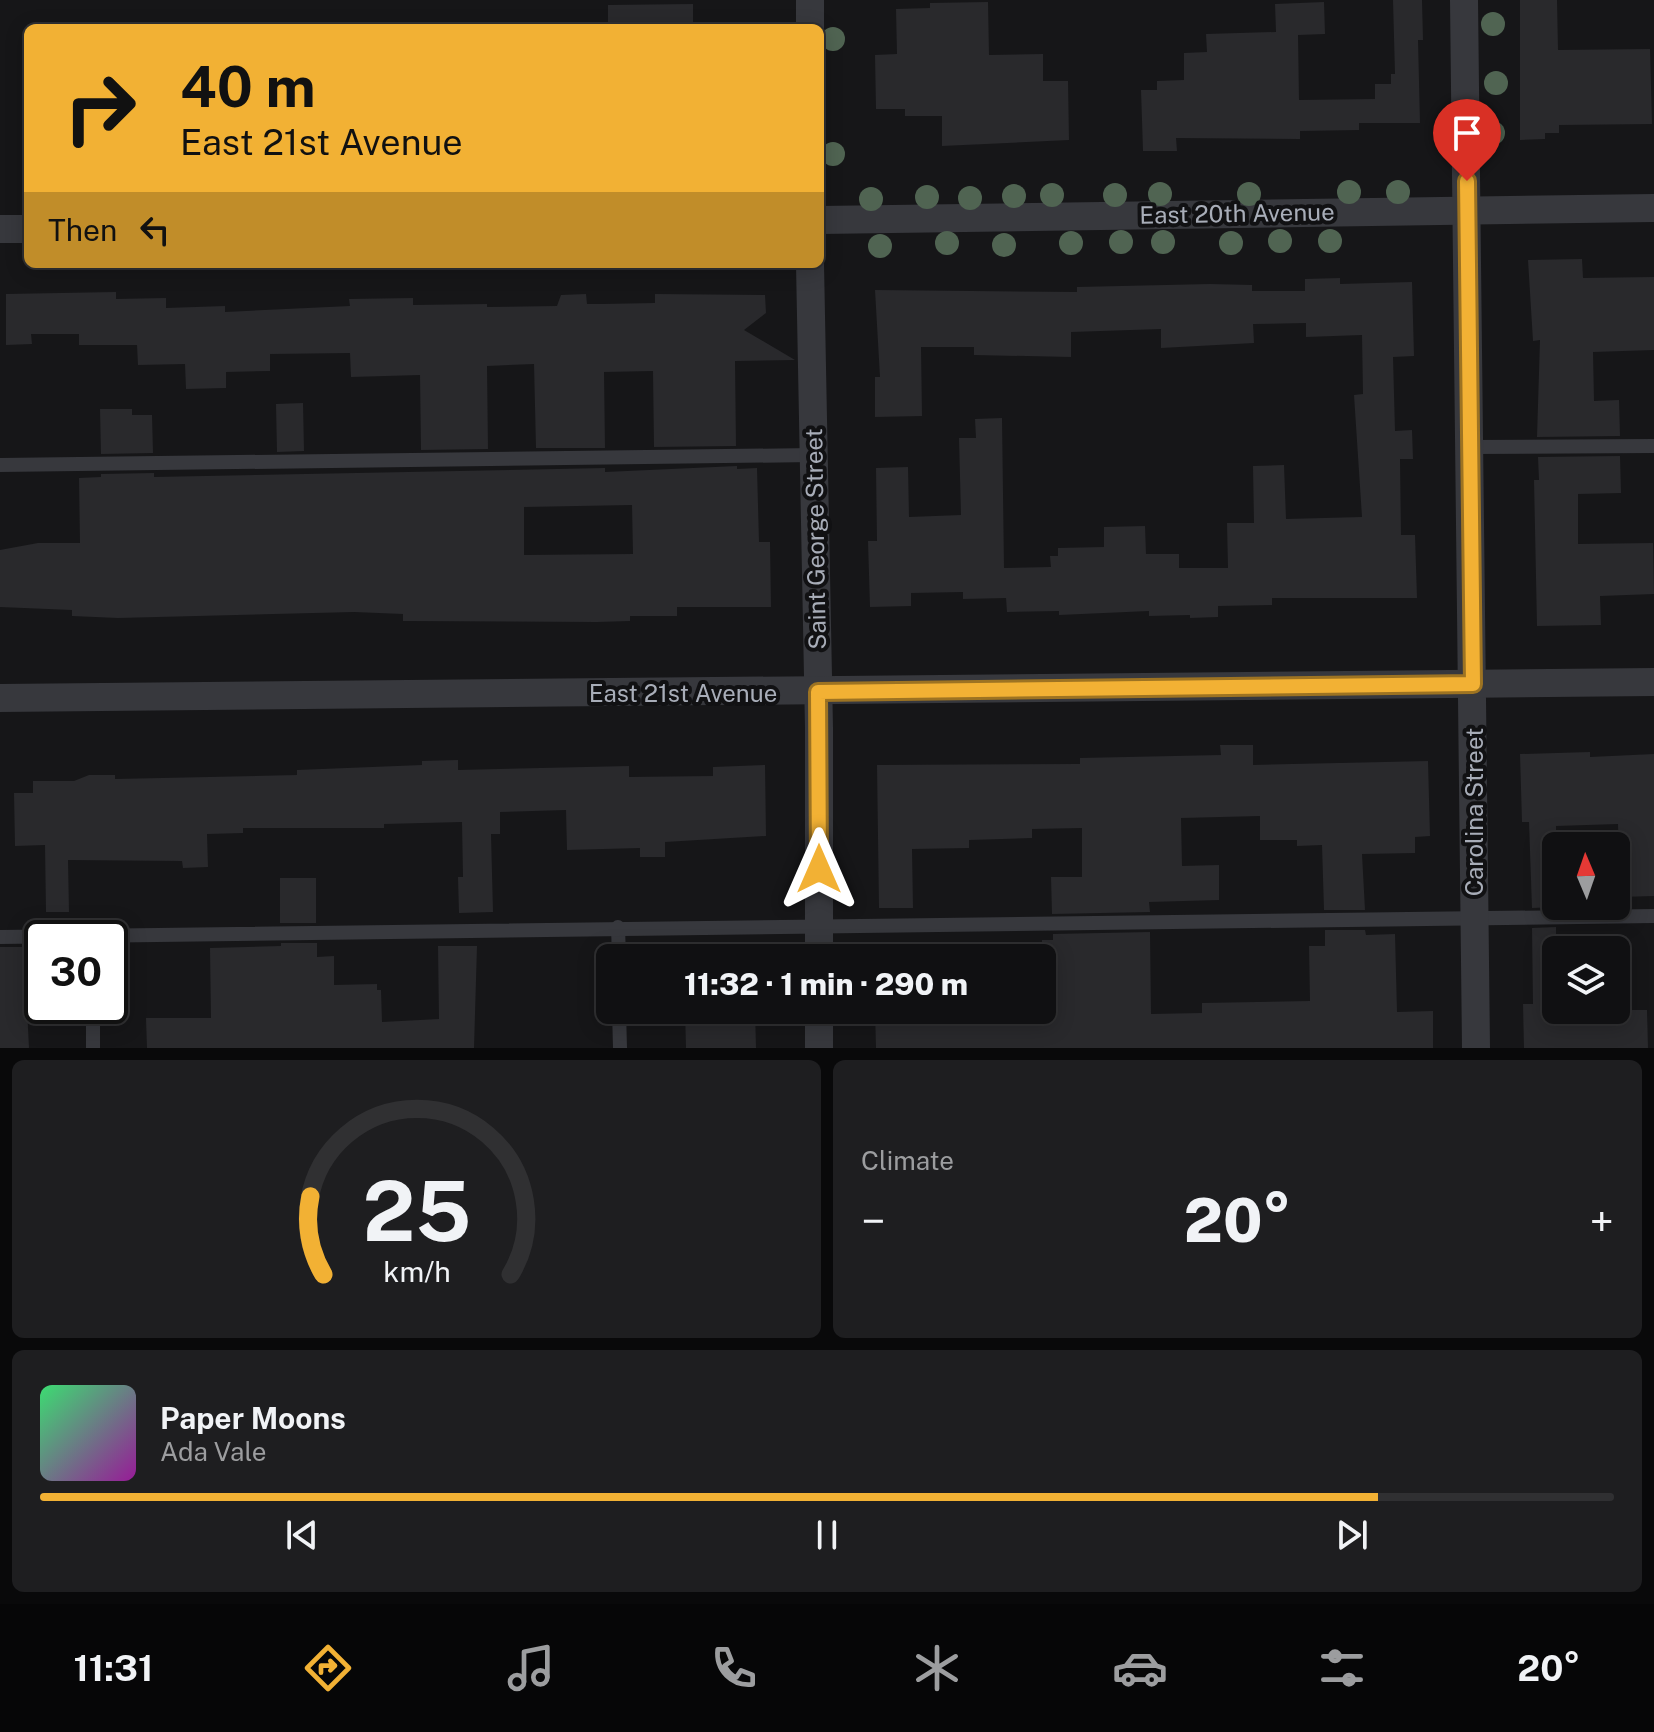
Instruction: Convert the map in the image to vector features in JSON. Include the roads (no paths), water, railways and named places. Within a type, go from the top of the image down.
[{"type":"street","points":[[810,0],[810,24]]},
{"type":"street","name":"Carolina Street","points":[[1464,0],[1476,1048]]},
{"type":"street","name":"East 20th Avenue","points":[[824,220],[1654,208]]},
{"type":"street","points":[[0,229],[24,229]]},
{"type":"street","name":"Saint George Street","points":[[810,268],[818,692],[819,944]]},
{"type":"street","name":"East 21st Avenue","points":[[0,698],[1654,682]]},
{"type":"street","points":[[819,1024],[819,1048]]},
{"type":"lane","points":[[1471,447],[1654,446]]},
{"type":"lane","points":[[0,465],[813,455]]},
{"type":"lane","points":[[128,935],[1654,916]]},
{"type":"lane","points":[[618,927],[619,944]]},
{"type":"lane","points":[[0,937],[24,937]]},
{"type":"lane","points":[[93,1024],[93,1048]]},
{"type":"lane","points":[[619,1024],[620,1048]]}]
